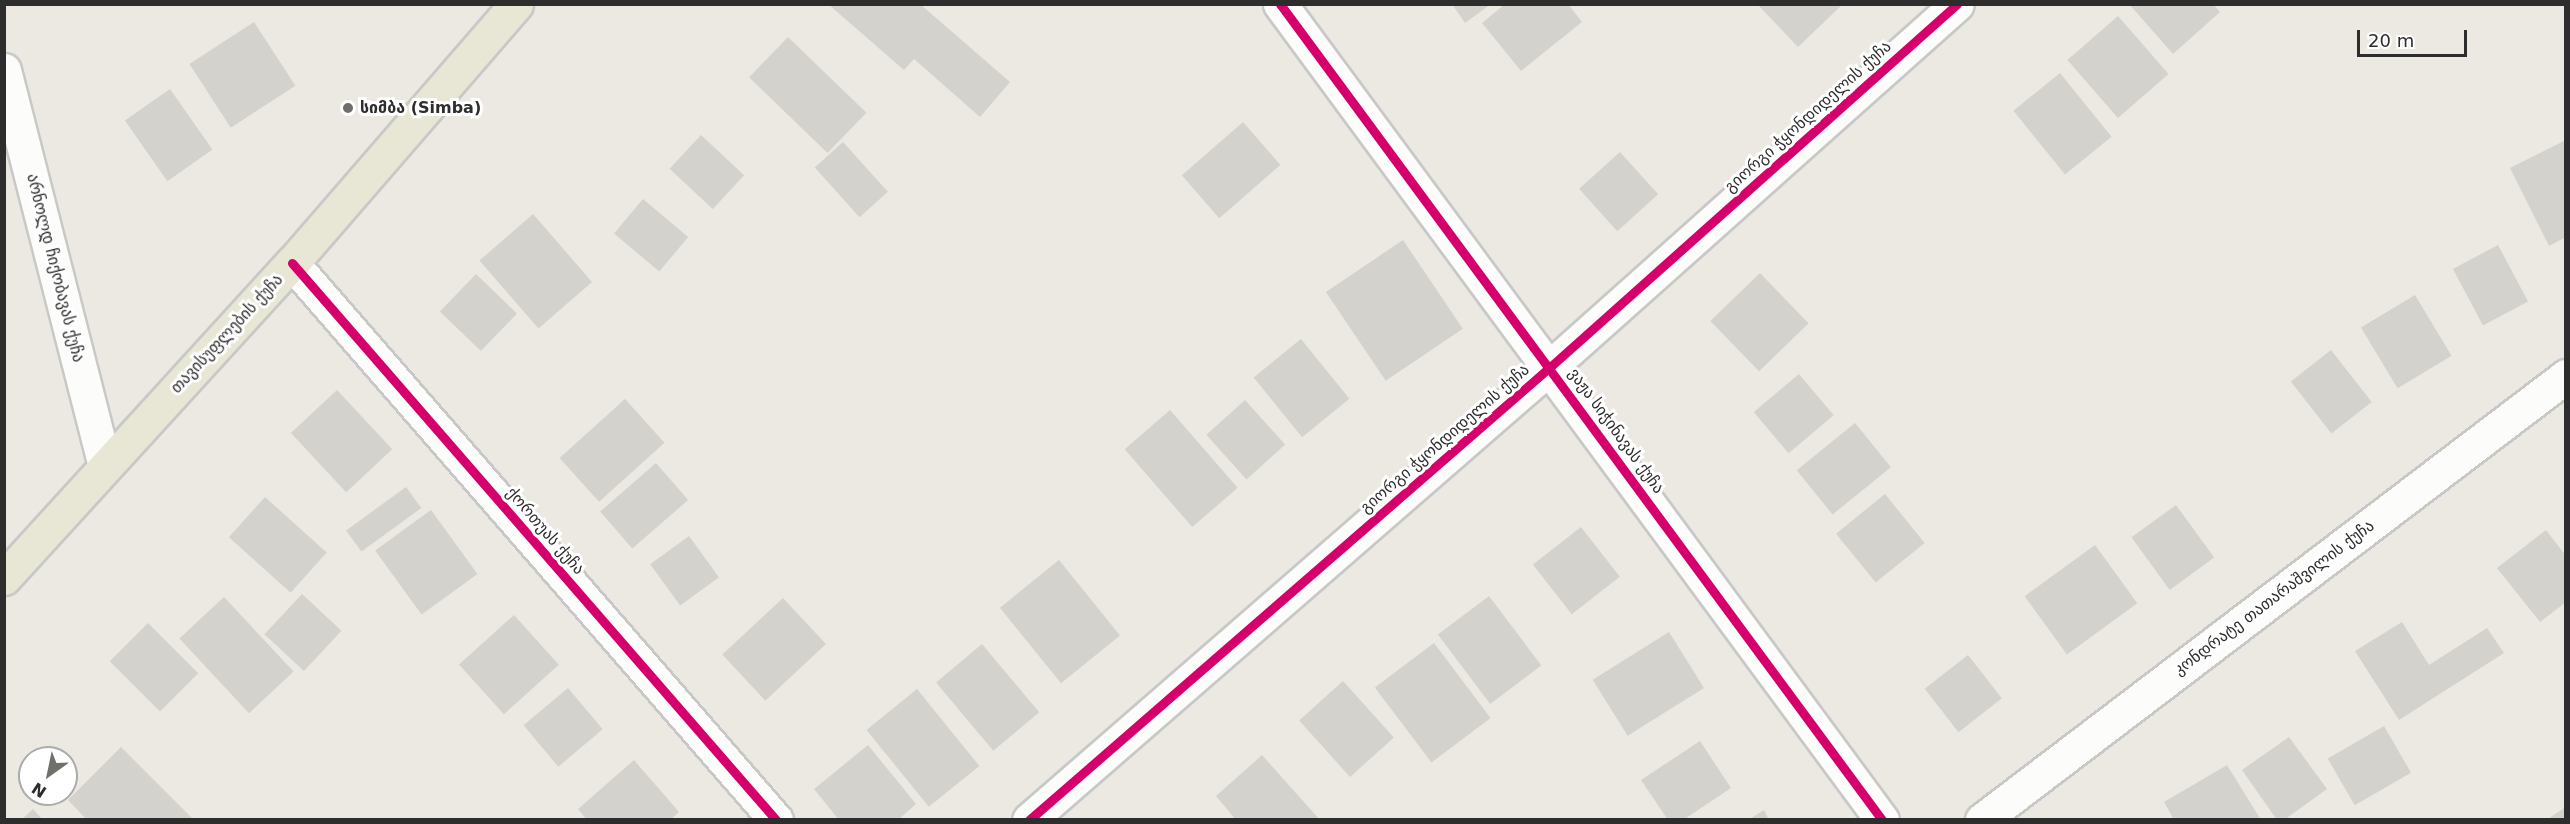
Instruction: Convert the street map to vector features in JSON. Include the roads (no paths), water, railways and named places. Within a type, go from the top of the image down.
[{"type":"main road","name":"თავისუფლების ქუჩა","points":[[4,578],[292,263],[516,4]]},
{"type":"street","name":"ვაჟა სიჭინავას ქუჩა","points":[[1280,4],[1882,819]]},
{"type":"street","name":"გიორგი ჭყონდიდელის ქუჩა","points":[[1029,819],[1550,367],[1957,4]]},
{"type":"street","name":"არნოლდ ჩიქობავას ქუჩა","points":[[4,70],[105,465]]},
{"type":"street","name":"ქორთუას ქუჩა","points":[[292,263],[776,819]]},
{"type":"street","name":"კონდრატე თათარაშვილის ქუჩა","points":[[1982,819],[2565,376]]},
{"type":"place","name":"სიმბა (Simba)","points":[[348,108]]}]
